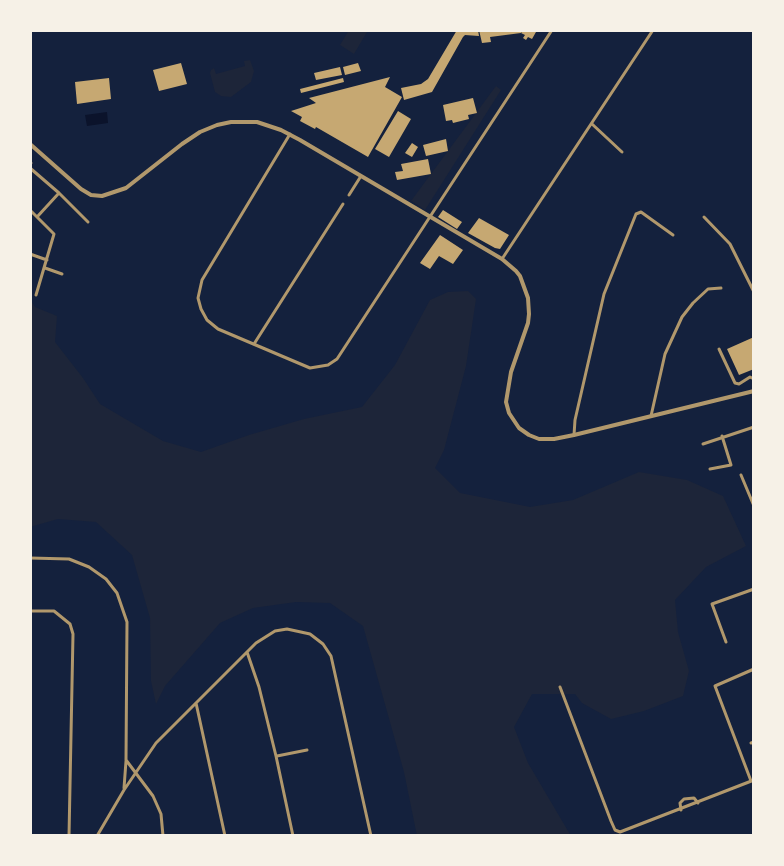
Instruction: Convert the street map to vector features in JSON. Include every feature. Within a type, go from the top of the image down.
[{"type":"street","points":[[290,135],[202,280],[198,298],[207,321],[212,326],[310,368],[331,363],[337,359],[552,30]]},
{"type":"street","points":[[502,259],[652,30]]},
{"type":"street","points":[[30,144],[81,189],[91,195],[102,196],[126,188],[200,132],[231,122],[257,122],[270,125],[361,176],[502,259],[520,276],[529,306],[528,323],[511,372],[506,402],[509,413],[519,428],[539,439],[574,435],[754,391]]},
{"type":"street","points":[[592,124],[622,152]]},
{"type":"street","points":[[30,165],[88,222]]},
{"type":"street","points":[[349,195],[361,176]]},
{"type":"street","points":[[37,217],[59,193]]},
{"type":"street","points":[[254,344],[343,204]]},
{"type":"street","points":[[30,210],[54,234],[36,296]]},
{"type":"street","points":[[574,435],[575,420],[604,294],[636,214],[641,212],[673,235]]},
{"type":"street","points":[[704,217],[730,243],[754,292]]},
{"type":"street","points":[[30,254],[47,260]]},
{"type":"street","points":[[45,268],[62,274]]},
{"type":"street","points":[[651,417],[665,354],[682,317],[708,289],[721,288]]},
{"type":"street","points":[[719,349],[735,383],[739,384],[750,376],[754,379]]},
{"type":"street","points":[[703,444],[754,427]]},
{"type":"street","points":[[710,469],[731,465],[722,436]]},
{"type":"street","points":[[741,475],[754,506]]},
{"type":"street","points":[[30,558],[69,559],[89,567],[106,579],[117,593],[126,622],[124,790]]},
{"type":"street","points":[[726,642],[712,604],[754,589]]},
{"type":"street","points":[[30,611],[54,612],[70,624],[73,634],[69,836]]},
{"type":"street","points":[[97,836],[124,790],[156,743],[247,652],[266,636],[275,631],[287,629],[310,634],[331,656],[371,836]]},
{"type":"street","points":[[247,652],[259,687],[293,836]]},
{"type":"street","points":[[617,836],[620,832],[752,781],[715,686],[754,669]]},
{"type":"street","points":[[560,687],[611,821],[615,830],[620,832]]},
{"type":"street","points":[[196,704],[225,836]]},
{"type":"street","points":[[276,756],[308,750]]},
{"type":"street","points":[[126,760],[153,796],[161,814],[163,836]]},
{"type":"street","points":[[681,810],[680,804],[684,798],[694,798],[698,803]]},
{"type":"shaded area","points":[[349,30],[367,32],[354,54],[340,45]]},
{"type":"shaded area","points":[[250,60],[254,71],[251,82],[231,97],[221,96],[215,92],[211,70],[214,68],[216,74],[245,66],[244,61]]},
{"type":"shaded area","points":[[496,86],[501,90],[425,210],[411,201]]},
{"type":"shaded area","points":[[107,112],[108,123],[87,126],[85,115]]},
{"type":"shaded area","points":[[468,291],[476,299],[466,366],[444,450],[435,468],[460,493],[530,507],[573,500],[639,472],[687,480],[723,496],[746,546],[706,567],[675,600],[678,632],[689,671],[683,696],[644,711],[611,719],[582,703],[575,694],[532,694],[514,727],[528,763],[571,836],[417,836],[404,772],[363,626],[330,603],[296,602],[253,608],[220,623],[165,686],[156,704],[151,681],[150,618],[132,555],[96,522],[58,519],[30,527],[30,299],[35,307],[57,316],[55,342],[100,404],[163,441],[201,452],[304,419],[362,407],[395,365],[430,300],[448,292]]},
{"type":"building","points":[[457,30],[478,30],[479,36],[465,35],[463,37],[432,92],[404,100],[401,88],[421,84],[428,79]]},
{"type":"building","points":[[479,30],[521,30],[521,33],[490,37],[491,42],[482,43]]},
{"type":"building","points":[[523,30],[535,30],[536,32],[532,39],[528,37],[526,40],[523,38],[525,35],[521,33]]},
{"type":"building","points":[[181,63],[187,84],[159,91],[153,70]]},
{"type":"building","points":[[358,63],[361,71],[345,75],[343,67]]},
{"type":"building","points":[[340,67],[342,75],[316,80],[314,73]]},
{"type":"building","points":[[390,77],[385,87],[402,97],[368,157],[316,127],[315,129],[300,121],[302,117],[291,111],[316,103],[309,98]]},
{"type":"building","points":[[109,78],[111,99],[77,104],[75,82]]},
{"type":"building","points":[[343,78],[344,82],[301,93],[300,89]]},
{"type":"building","points":[[473,98],[477,113],[468,115],[469,119],[453,123],[452,120],[446,121],[443,105]]},
{"type":"building","points":[[398,111],[411,119],[389,157],[375,149]]},
{"type":"building","points":[[446,139],[448,151],[426,156],[423,145]]},
{"type":"building","points":[[412,143],[418,147],[412,157],[405,153]]},
{"type":"building","points":[[428,159],[431,174],[397,180],[395,172],[403,171],[401,164]]},
{"type":"building","points":[[443,210],[462,222],[457,229],[438,217]]},
{"type":"building","points":[[479,218],[509,235],[500,249],[468,233]]},
{"type":"building","points":[[440,235],[463,250],[453,264],[439,256],[430,269],[420,263]]},
{"type":"building","points":[[754,337],[754,369],[739,375],[727,349]]}]
